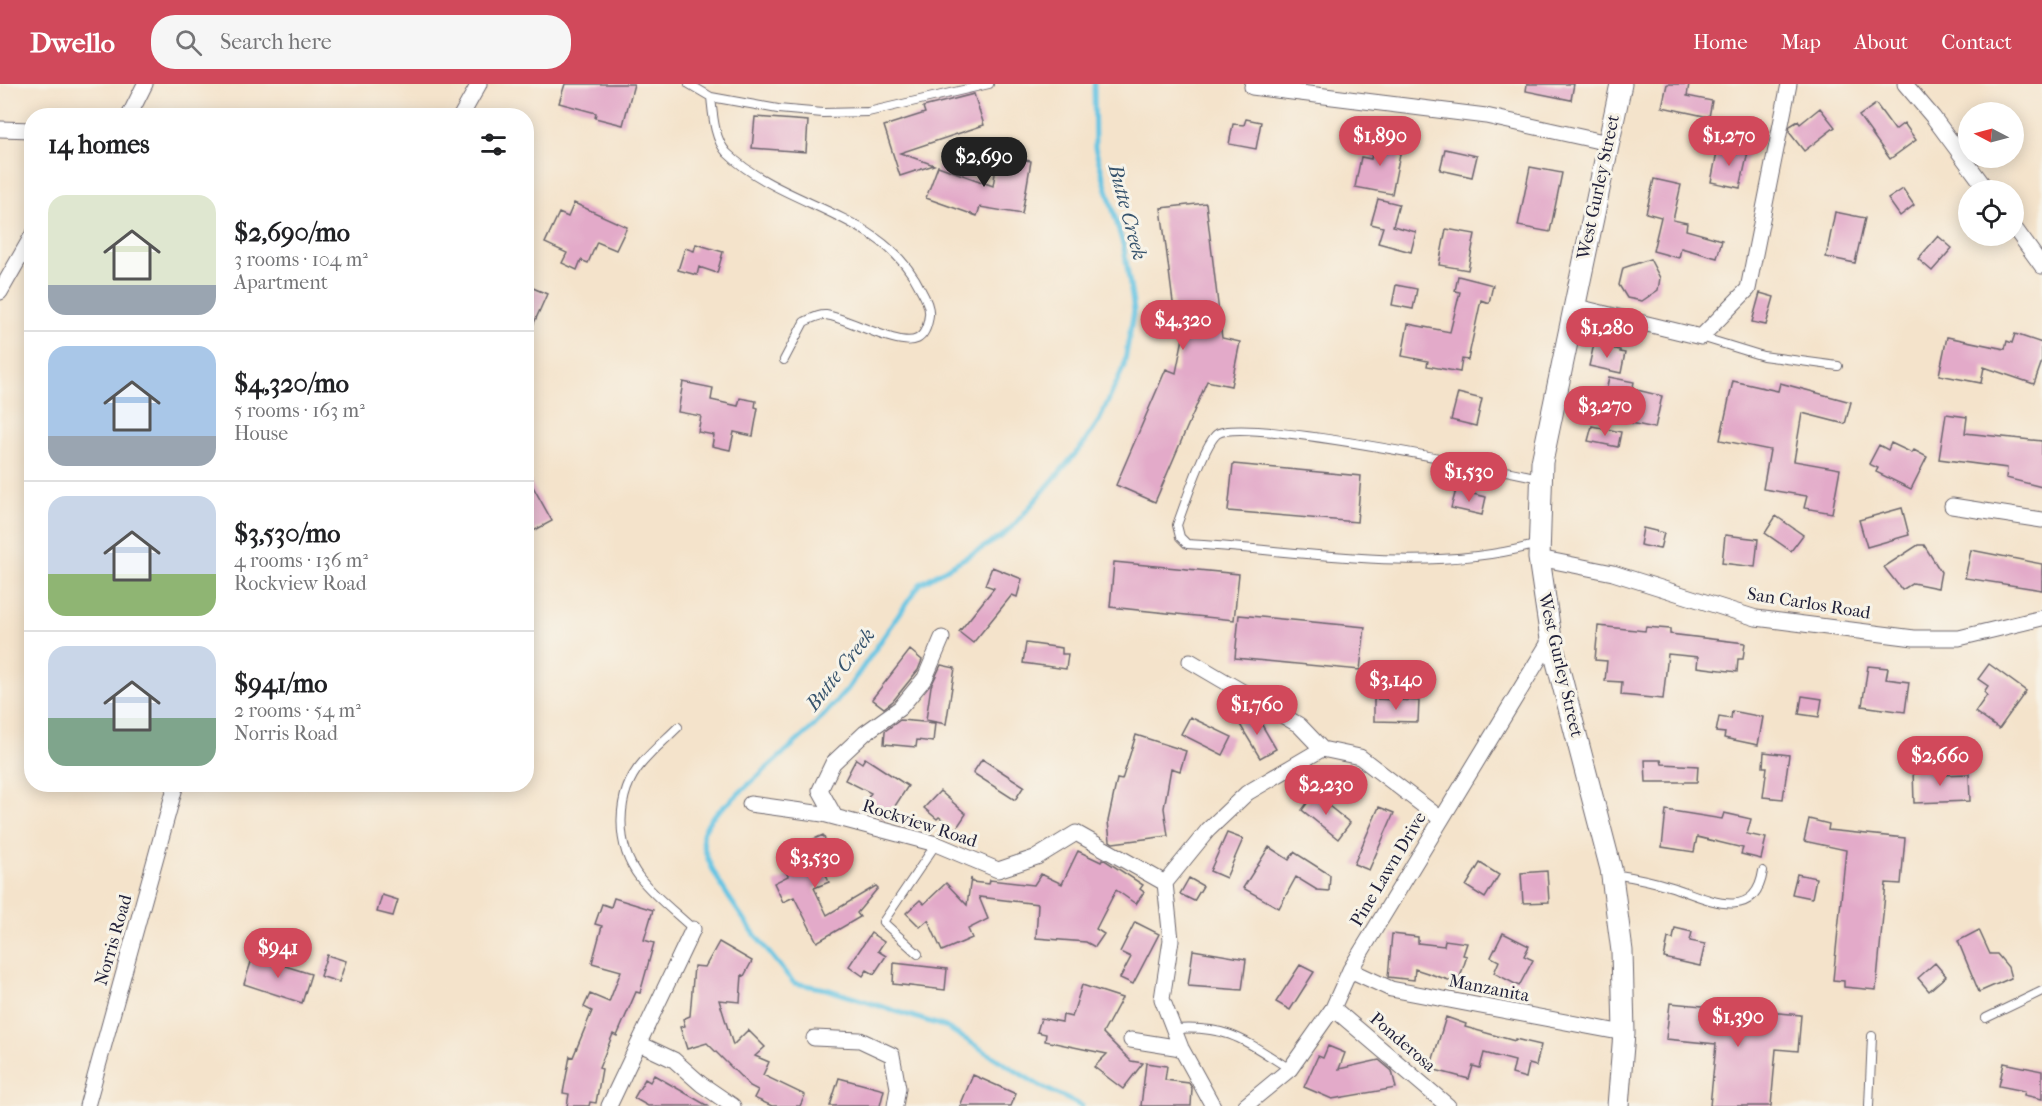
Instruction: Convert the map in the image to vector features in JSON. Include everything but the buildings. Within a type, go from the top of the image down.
[{"type":"main road","name":"West Gurley Street","points":[[1618,1106],[1624,1033],[1622,951],[1611,874],[1551,639],[1539,551],[1542,462],[1621,84]]},
{"type":"street","points":[[133,108],[145,84]]},
{"type":"street","points":[[466,108],[479,84]]},
{"type":"street","points":[[1573,306],[1701,337],[1748,289],[1789,84]]},
{"type":"street","points":[[1905,84],[1933,117],[1980,180]]},
{"type":"street","points":[[1252,87],[1486,116],[1608,143]]},
{"type":"street","points":[[0,129],[24,130]]},
{"type":"street","points":[[2024,241],[2042,266]]},
{"type":"street","points":[[0,292],[24,250]]},
{"type":"street","points":[[1952,506],[2042,520]]},
{"type":"street","name":"San Carlos Road","points":[[1539,551],[1756,618],[1914,638],[1959,638],[2042,618]]},
{"type":"street","points":[[835,817],[820,790],[833,763],[865,733],[900,708],[925,678],[942,638]]},
{"type":"street","name":"Pine Lawn Drive","points":[[1245,1106],[1290,1069],[1334,1008],[1350,970],[1551,639]]},
{"type":"street","points":[[1190,661],[1299,725],[1322,749],[1360,757],[1441,819]]},
{"type":"street","points":[[1213,1106],[1181,1048],[1162,999],[1171,940],[1165,883],[1208,830],[1247,793],[1322,749]]},
{"type":"street","name":"Norris Road","points":[[87,1106],[174,792]]},
{"type":"street","name":"Rockview Road","points":[[750,804],[835,817],[936,844],[998,870],[1037,856],[1076,833],[1165,883]]},
{"type":"street","points":[[609,1106],[693,929]]},
{"type":"street","name":"Manzanita","points":[[1350,970],[1391,989],[1624,1033]]},
{"type":"street","name":"Ponderosa","points":[[1334,1008],[1448,1106]]},
{"type":"street","points":[[814,1038],[860,1040],[892,1055],[898,1088],[895,1106]]},
{"type":"street","points":[[1131,1040],[1181,1048]]},
{"type":"street","points":[[640,1044],[674,1060],[728,1105]]},
{"type":"lane","points":[[689,84],[711,97],[823,114],[868,112],[989,84]]},
{"type":"lane","points":[[711,97],[715,129],[725,150],[751,174],[827,209],[890,248],[910,268],[930,311],[928,325],[920,338],[911,341],[824,314],[804,322],[784,360]]},
{"type":"lane","points":[[1701,337],[1763,356],[1838,366]]},
{"type":"lane","points":[[1539,551],[1460,559],[1354,558],[1187,544],[1180,537],[1177,525],[1209,444],[1222,431],[1241,429],[1352,443],[1542,478]]},
{"type":"lane","points":[[678,727],[641,764],[631,779],[625,797],[621,840],[639,877],[693,929]]},
{"type":"lane","points":[[918,954],[883,922],[936,844]]},
{"type":"lane","points":[[1611,874],[1646,880],[1719,903],[1737,904],[1748,900],[1761,885],[1763,871]]},
{"type":"lane","points":[[1986,1018],[2042,990]]},
{"type":"lane","points":[[1174,1029],[1204,1027],[1228,1033],[1290,1069]]},
{"type":"lane","points":[[1869,1106],[1872,1036]]},
{"type":"waterway","name":"Butte Creek","points":[[1082,1106],[1040,1086],[946,1027],[826,989],[794,983],[738,912],[724,890],[712,869],[705,850],[703,835],[711,818],[812,728],[847,690],[920,584],[1001,537],[1016,523],[1082,446],[1099,421],[1124,366],[1134,310],[1124,248],[1095,148],[1094,84]]}]
